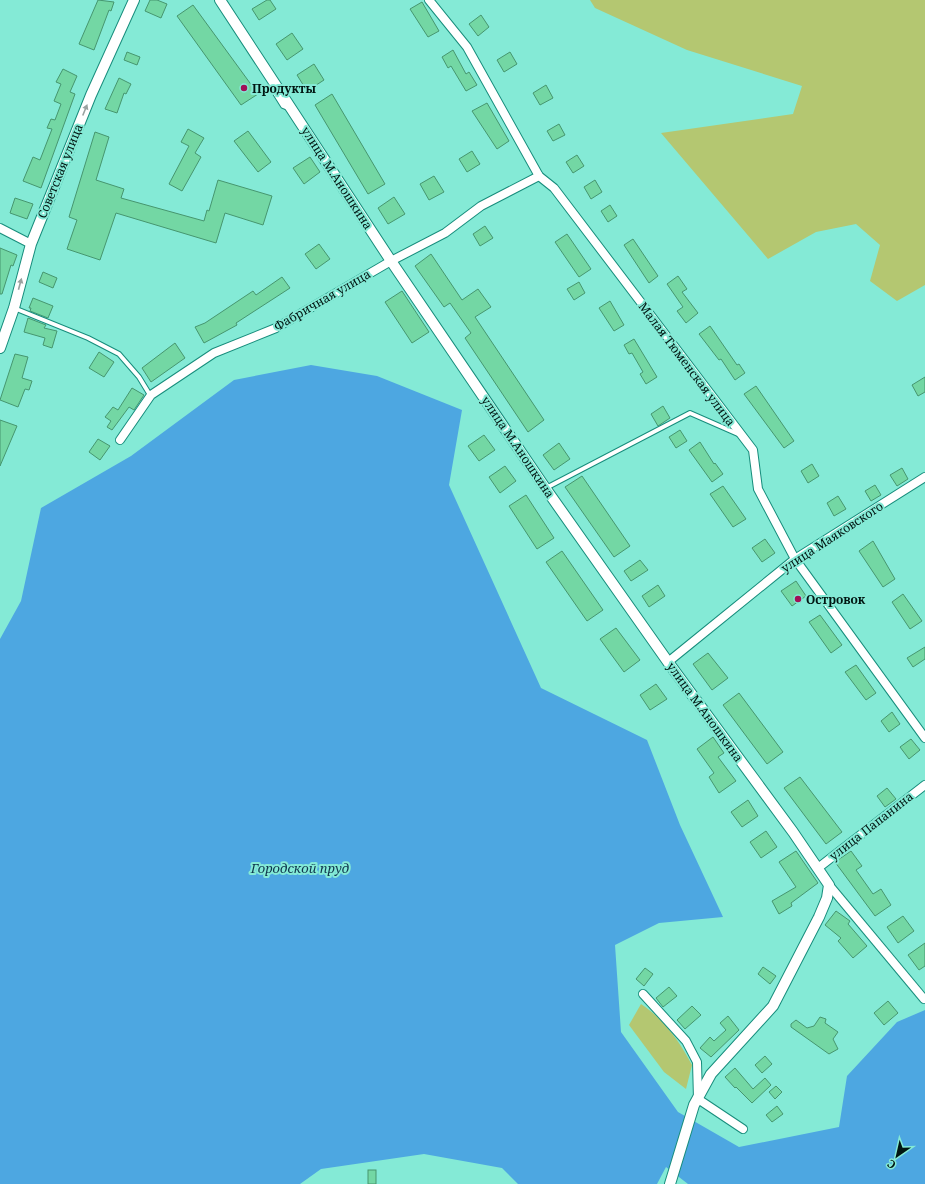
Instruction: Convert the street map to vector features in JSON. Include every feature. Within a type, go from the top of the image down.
[{"type":"street","name":"Советская улица","points":[[0,348],[14,308],[31,244],[91,95],[134,0]]},
{"type":"street","name":"улица М.Аношкина","points":[[220,0],[391,261],[546,489],[668,662],[829,885],[924,999]]},
{"type":"street","name":"Малая Тюменская улица","points":[[429,0],[467,47],[539,176],[554,188],[752,450],[758,489],[795,559],[925,738]]},
{"type":"street","name":"Фабричная улица","points":[[120,440],[151,395],[214,353],[276,328],[391,261],[445,233],[481,206],[539,176]]},
{"type":"street","points":[[0,228],[31,244]]},
{"type":"street","name":"улица Маяковского","points":[[668,662],[795,559],[925,477]]},
{"type":"street","name":"улица Папанина","points":[[818,868],[925,785]]},
{"type":"street","points":[[670,1184],[690,1116],[711,1074],[773,1006],[819,917],[827,898],[829,885]]},
{"type":"street","points":[[643,994],[686,1041],[697,1062],[698,1099]]},
{"type":"street","points":[[698,1099],[744,1129]]},
{"type":"lane","points":[[14,308],[88,338],[119,354],[139,377],[151,395]]},
{"type":"lane","points":[[546,489],[690,413],[741,435]]},
{"type":"green space","points":[[590,0],[925,0],[925,285],[897,301],[870,281],[880,245],[856,224],[816,232],[768,259],[661,133],[793,114],[802,86],[687,50],[595,8]]},
{"type":"green space","points":[[641,1004],[657,1016],[670,1031],[682,1047],[692,1065],[686,1089],[664,1072],[629,1025]]},
{"type":"water","name":"Городской пруд","points":[[311,365],[377,376],[462,410],[449,485],[541,688],[647,740],[680,825],[723,917],[659,923],[615,945],[621,1032],[678,1112],[739,1147],[839,1127],[847,1076],[897,1022],[925,1010],[925,1184],[688,1184],[666,1167],[657,1184],[518,1184],[502,1168],[424,1154],[321,1169],[300,1184],[0,1184],[0,639],[21,601],[41,508],[131,456],[234,380]]},
{"type":"building","points":[[98,0],[114,2],[111,11],[109,10],[94,50],[79,44]]},
{"type":"building","points":[[150,0],[157,0],[167,4],[161,18],[145,11]]},
{"type":"building","points":[[267,0],[270,0],[276,9],[259,20],[252,9]]},
{"type":"building","points":[[422,2],[439,31],[428,37],[410,9]]},
{"type":"building","points":[[193,5],[258,94],[241,105],[177,16]]},
{"type":"building","points":[[481,15],[489,27],[478,36],[469,24]]},
{"type":"building","points":[[292,33],[303,49],[287,60],[276,44]]},
{"type":"building","points":[[453,50],[466,74],[469,72],[477,85],[466,91],[451,66],[448,68],[442,57]]},
{"type":"building","points":[[127,52],[140,57],[137,65],[124,60]]},
{"type":"building","points":[[510,52],[517,64],[504,72],[497,60]]},
{"type":"building","points":[[314,64],[324,80],[307,91],[297,75]]},
{"type":"building","points":[[63,69],[77,76],[70,92],[75,94],[41,188],[23,181],[33,157],[40,160],[52,129],[47,128],[51,119],[55,120],[61,104],[54,101],[61,84],[56,82]]},
{"type":"building","points":[[119,78],[131,84],[126,94],[124,93],[117,113],[105,109]]},
{"type":"building","points":[[546,85],[553,98],[540,105],[533,93]]},
{"type":"building","points":[[332,94],[385,184],[368,194],[315,105]]},
{"type":"building","points":[[487,103],[509,141],[497,149],[472,111]]},
{"type":"building","points":[[559,124],[565,135],[553,141],[547,131]]},
{"type":"building","points":[[188,129],[204,138],[195,153],[201,157],[182,191],[169,184],[189,146],[181,142]]},
{"type":"building","points":[[248,131],[271,162],[258,172],[234,141]]},
{"type":"building","points":[[95,132],[109,137],[96,180],[124,189],[121,198],[204,221],[207,210],[209,211],[218,180],[272,196],[263,225],[225,213],[216,243],[116,213],[100,260],[67,249],[77,220],[69,217]]},
{"type":"building","points":[[472,151],[480,164],[467,172],[459,159]]},
{"type":"building","points":[[577,155],[584,166],[573,173],[566,162]]},
{"type":"building","points":[[310,157],[320,172],[304,184],[293,168]]},
{"type":"building","points":[[434,176],[444,192],[429,200],[420,184]]},
{"type":"building","points":[[595,180],[602,192],[591,199],[584,187]]},
{"type":"building","points":[[394,197],[405,214],[388,224],[378,208]]},
{"type":"building","points":[[15,198],[33,204],[27,219],[10,213]]},
{"type":"building","points":[[610,205],[617,216],[608,222],[601,211]]},
{"type":"building","points":[[485,226],[493,238],[480,246],[473,234]]},
{"type":"building","points":[[567,234],[591,269],[579,277],[555,242]]},
{"type":"building","points":[[633,239],[658,276],[649,283],[624,245]]},
{"type":"building","points":[[319,244],[330,259],[316,269],[305,254]]},
{"type":"building","points":[[0,248],[17,255],[13,266],[11,265],[2,294],[0,294]]},
{"type":"building","points":[[431,254],[462,300],[478,289],[491,307],[475,317],[544,420],[528,432],[465,338],[471,333],[450,303],[444,307],[415,266]]},
{"type":"building","points":[[43,272],[57,278],[53,288],[39,282]]},
{"type":"building","points":[[678,276],[687,289],[682,292],[698,313],[686,323],[677,311],[683,307],[667,284]]},
{"type":"building","points":[[282,277],[290,288],[236,323],[237,325],[204,343],[195,327],[205,323],[253,291],[256,295]]},
{"type":"building","points":[[579,282],[585,293],[574,300],[567,289]]},
{"type":"building","points":[[402,291],[429,332],[412,343],[385,302]]},
{"type":"building","points":[[33,298],[53,306],[48,318],[30,311],[31,308],[29,308]]},
{"type":"building","points":[[610,301],[624,325],[614,331],[599,308]]},
{"type":"building","points":[[28,318],[46,325],[44,328],[57,331],[52,348],[43,345],[45,338],[24,332]]},
{"type":"building","points":[[710,326],[737,365],[739,364],[745,373],[735,380],[721,359],[719,360],[699,334]]},
{"type":"building","points":[[634,339],[657,377],[646,384],[640,374],[643,372],[632,353],[629,354],[624,345]]},
{"type":"building","points":[[175,343],[185,358],[151,382],[142,368]]},
{"type":"building","points":[[99,352],[114,362],[104,377],[89,368]]},
{"type":"building","points":[[15,354],[28,357],[22,378],[32,381],[29,390],[25,389],[18,407],[0,400]]},
{"type":"building","points":[[925,377],[925,392],[918,396],[912,385]]},
{"type":"building","points":[[756,386],[794,441],[784,448],[744,394]]},
{"type":"building","points":[[132,388],[144,395],[134,410],[129,407],[112,430],[107,427],[111,421],[105,417],[113,407],[118,410]]},
{"type":"building","points":[[663,406],[670,418],[658,426],[651,414]]},
{"type":"building","points":[[0,420],[17,426],[0,466]]},
{"type":"building","points":[[680,430],[687,441],[676,448],[669,437]]},
{"type":"building","points":[[484,435],[495,450],[479,461],[468,446]]},
{"type":"building","points":[[98,439],[110,446],[100,460],[89,452]]},
{"type":"building","points":[[700,442],[714,464],[715,463],[723,474],[712,482],[689,450]]},
{"type":"building","points":[[559,443],[570,459],[554,470],[543,455]]},
{"type":"building","points":[[812,464],[819,476],[808,483],[801,471]]},
{"type":"building","points":[[505,466],[516,481],[500,493],[489,477]]},
{"type":"building","points":[[902,468],[908,479],[897,486],[890,475]]},
{"type":"building","points":[[582,476],[630,546],[614,557],[565,487]]},
{"type":"building","points":[[875,485],[881,495],[871,501],[865,491]]},
{"type":"building","points":[[723,486],[746,519],[733,527],[710,494]]},
{"type":"building","points":[[526,495],[554,538],[537,549],[509,506]]},
{"type":"building","points":[[838,496],[846,509],[834,516],[827,503]]},
{"type":"building","points":[[765,539],[775,553],[762,562],[752,548]]},
{"type":"building","points":[[873,541],[895,579],[883,587],[859,551]]},
{"type":"building","points":[[562,551],[603,610],[587,621],[546,562]]},
{"type":"building","points":[[640,560],[648,570],[631,581],[624,571]]},
{"type":"building","points":[[796,581],[806,596],[792,606],[781,591]]},
{"type":"building","points":[[658,585],[665,596],[649,607],[642,596]]},
{"type":"building","points":[[903,594],[922,621],[910,629],[892,602]]},
{"type":"building","points":[[820,615],[842,645],[831,653],[809,622]]},
{"type":"building","points":[[616,628],[640,660],[624,672],[600,639]]},
{"type":"building","points":[[925,647],[925,659],[913,667],[907,658]]},
{"type":"building","points":[[708,653],[728,678],[712,690],[693,664]]},
{"type":"building","points":[[856,665],[876,693],[866,700],[845,672]]},
{"type":"building","points":[[656,684],[667,699],[650,710],[640,695]]},
{"type":"building","points":[[739,693],[783,752],[767,764],[723,705]]},
{"type":"building","points":[[892,712],[900,724],[889,732],[881,721]]},
{"type":"building","points":[[713,737],[724,753],[718,757],[736,781],[719,793],[709,777],[714,773],[697,749]]},
{"type":"building","points":[[911,739],[920,750],[909,759],[900,747]]},
{"type":"building","points":[[800,777],[842,832],[826,844],[784,788]]},
{"type":"building","points":[[887,788],[896,799],[885,807],[877,796]]},
{"type":"building","points":[[748,800],[758,816],[742,827],[731,812]]},
{"type":"building","points":[[766,831],[777,847],[761,858],[750,842]]},
{"type":"building","points":[[796,851],[818,883],[791,903],[792,906],[779,914],[772,901],[796,887],[779,862]]},
{"type":"building","points":[[851,851],[862,866],[856,870],[873,894],[881,889],[891,905],[875,916],[835,862]]},
{"type":"building","points":[[836,911],[850,921],[848,924],[867,946],[853,958],[838,941],[841,938],[825,925]]},
{"type":"building","points":[[903,916],[914,931],[898,943],[887,927]]},
{"type":"building","points":[[925,943],[925,966],[919,970],[908,955]]},
{"type":"building","points":[[763,967],[776,976],[770,984],[758,974]]},
{"type":"building","points":[[645,968],[653,974],[644,986],[636,979]]},
{"type":"building","points":[[669,987],[677,996],[663,1007],[656,998]]},
{"type":"building","points":[[888,1001],[898,1013],[884,1025],[874,1013]]},
{"type":"building","points":[[692,1006],[701,1015],[685,1029],[677,1020]]},
{"type":"building","points":[[728,1016],[739,1030],[711,1057],[700,1048],[710,1037],[714,1041],[726,1030],[720,1023]]},
{"type":"building","points":[[820,1017],[826,1019],[825,1023],[838,1032],[833,1039],[838,1049],[829,1054],[791,1027],[791,1024],[796,1020],[807,1028],[814,1026]]},
{"type":"building","points":[[765,1056],[772,1064],[762,1073],[755,1065]]},
{"type":"building","points":[[735,1068],[753,1089],[765,1078],[771,1085],[752,1103],[725,1077]]},
{"type":"building","points":[[776,1086],[782,1092],[775,1099],[769,1092]]},
{"type":"building","points":[[777,1106],[783,1114],[772,1122],[766,1115]]},
{"type":"building","points":[[368,1170],[376,1170],[376,1184],[368,1184]]},
{"type":"place","name":"Продукты","points":[[244,88]]},
{"type":"place","name":"Островок","points":[[798,599]]}]
